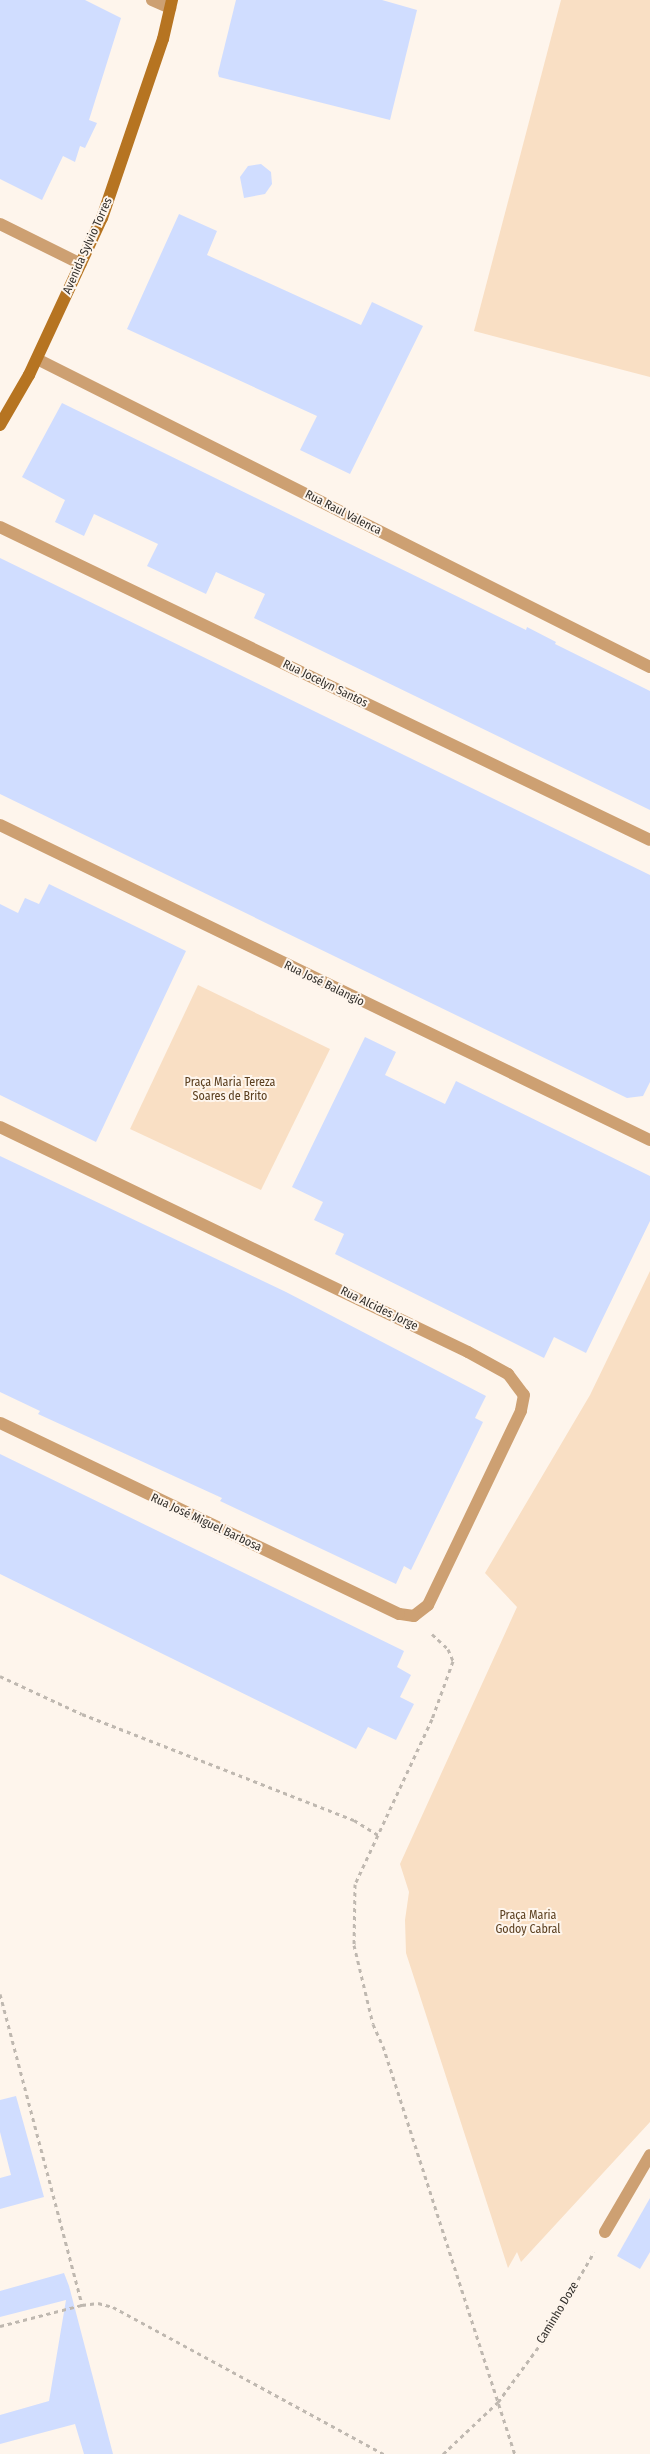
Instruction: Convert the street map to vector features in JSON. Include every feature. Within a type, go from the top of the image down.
[{"type":"street","points":[[152,0],[171,4]]},
{"type":"street","name":"Avenida Sylvio Torres","points":[[0,425],[37,359],[112,191],[163,39],[171,4]]},
{"type":"street","points":[[0,224],[81,264]]},
{"type":"street","name":"Rua Raul Valenca","points":[[37,359],[650,667]]},
{"type":"street","name":"Rua Jocelyn Santos","points":[[0,527],[650,840]]},
{"type":"street","name":"Rua José Balangio","points":[[0,825],[650,1140]]},
{"type":"street","name":"Rua Alcides Jorge","points":[[0,1127],[468,1352],[508,1374],[524,1395],[522,1412],[428,1605],[414,1616]]},
{"type":"street","name":"Rua José Miguel Barbosa","points":[[0,1424],[399,1614],[414,1616]]},
{"type":"street","points":[[605,2232],[650,2155]]},
{"type":"path","points":[[414,1616],[448,1649],[453,1662],[432,1720],[355,1884],[354,1945],[359,1976],[515,2454]]},
{"type":"path","points":[[0,1676],[82,1714],[354,1820],[378,1835]]},
{"type":"path","points":[[0,1994],[82,2305]]},
{"type":"path","name":"Caminho Doze","points":[[443,2454],[498,2402],[542,2342],[605,2232]]},
{"type":"path","points":[[0,2326],[82,2305],[98,2303],[113,2307],[384,2454]]},
{"type":"green space","points":[[561,0],[650,0],[650,377],[474,331]]},
{"type":"green space","name":"Praça Maria Tereza Soares de Brito","points":[[198,985],[330,1049],[261,1190],[130,1129]]},
{"type":"green space","name":"Praça Maria Godoy Cabral","points":[[650,1271],[650,2122],[521,2262],[517,2252],[508,2268],[406,1953],[405,1920],[409,1892],[400,1864],[517,1607],[485,1573],[590,1395]]},
{"type":"building","points":[[0,0],[85,0],[121,18],[89,120],[97,123],[85,148],[80,146],[75,162],[63,156],[42,200],[0,179]]},
{"type":"building","points":[[236,0],[382,0],[417,10],[390,120],[219,77],[218,73]]},
{"type":"building","points":[[261,164],[271,172],[272,184],[265,194],[244,198],[240,177],[248,166]]},
{"type":"building","points":[[179,214],[217,231],[207,255],[361,325],[372,302],[423,326],[350,474],[300,450],[317,416],[127,329]]},
{"type":"building","points":[[62,403],[526,630],[527,627],[556,642],[555,644],[650,691],[650,810],[254,618],[265,594],[216,572],[206,594],[147,566],[158,544],[94,514],[84,536],[55,522],[65,500],[22,477]]},
{"type":"building","points":[[0,558],[650,875],[650,1082],[643,1096],[627,1098],[0,794]]},
{"type":"building","points":[[49,884],[186,951],[96,1142],[0,1095],[0,904],[18,913],[25,898],[39,904]]},
{"type":"building","points":[[365,1037],[396,1052],[385,1075],[445,1104],[456,1081],[650,1176],[650,1221],[586,1353],[554,1337],[544,1358],[335,1254],[344,1234],[314,1220],[323,1202],[292,1187]]},
{"type":"building","points":[[0,1156],[286,1292],[486,1396],[475,1418],[483,1422],[411,1570],[404,1566],[396,1584],[220,1501],[222,1498],[38,1414],[40,1411],[0,1392]]},
{"type":"building","points":[[0,1454],[404,1651],[397,1667],[411,1675],[400,1697],[414,1704],[396,1740],[368,1727],[356,1749],[0,1574]]},
{"type":"building","points":[[16,2096],[44,2197],[0,2209],[0,2178],[11,2175],[0,2132],[0,2100]]},
{"type":"building","points":[[650,2198],[650,2252],[640,2269],[617,2256]]},
{"type":"building","points":[[64,2273],[113,2454],[84,2454],[75,2424],[0,2444],[0,2415],[49,2401],[66,2300],[0,2317],[0,2291]]}]
